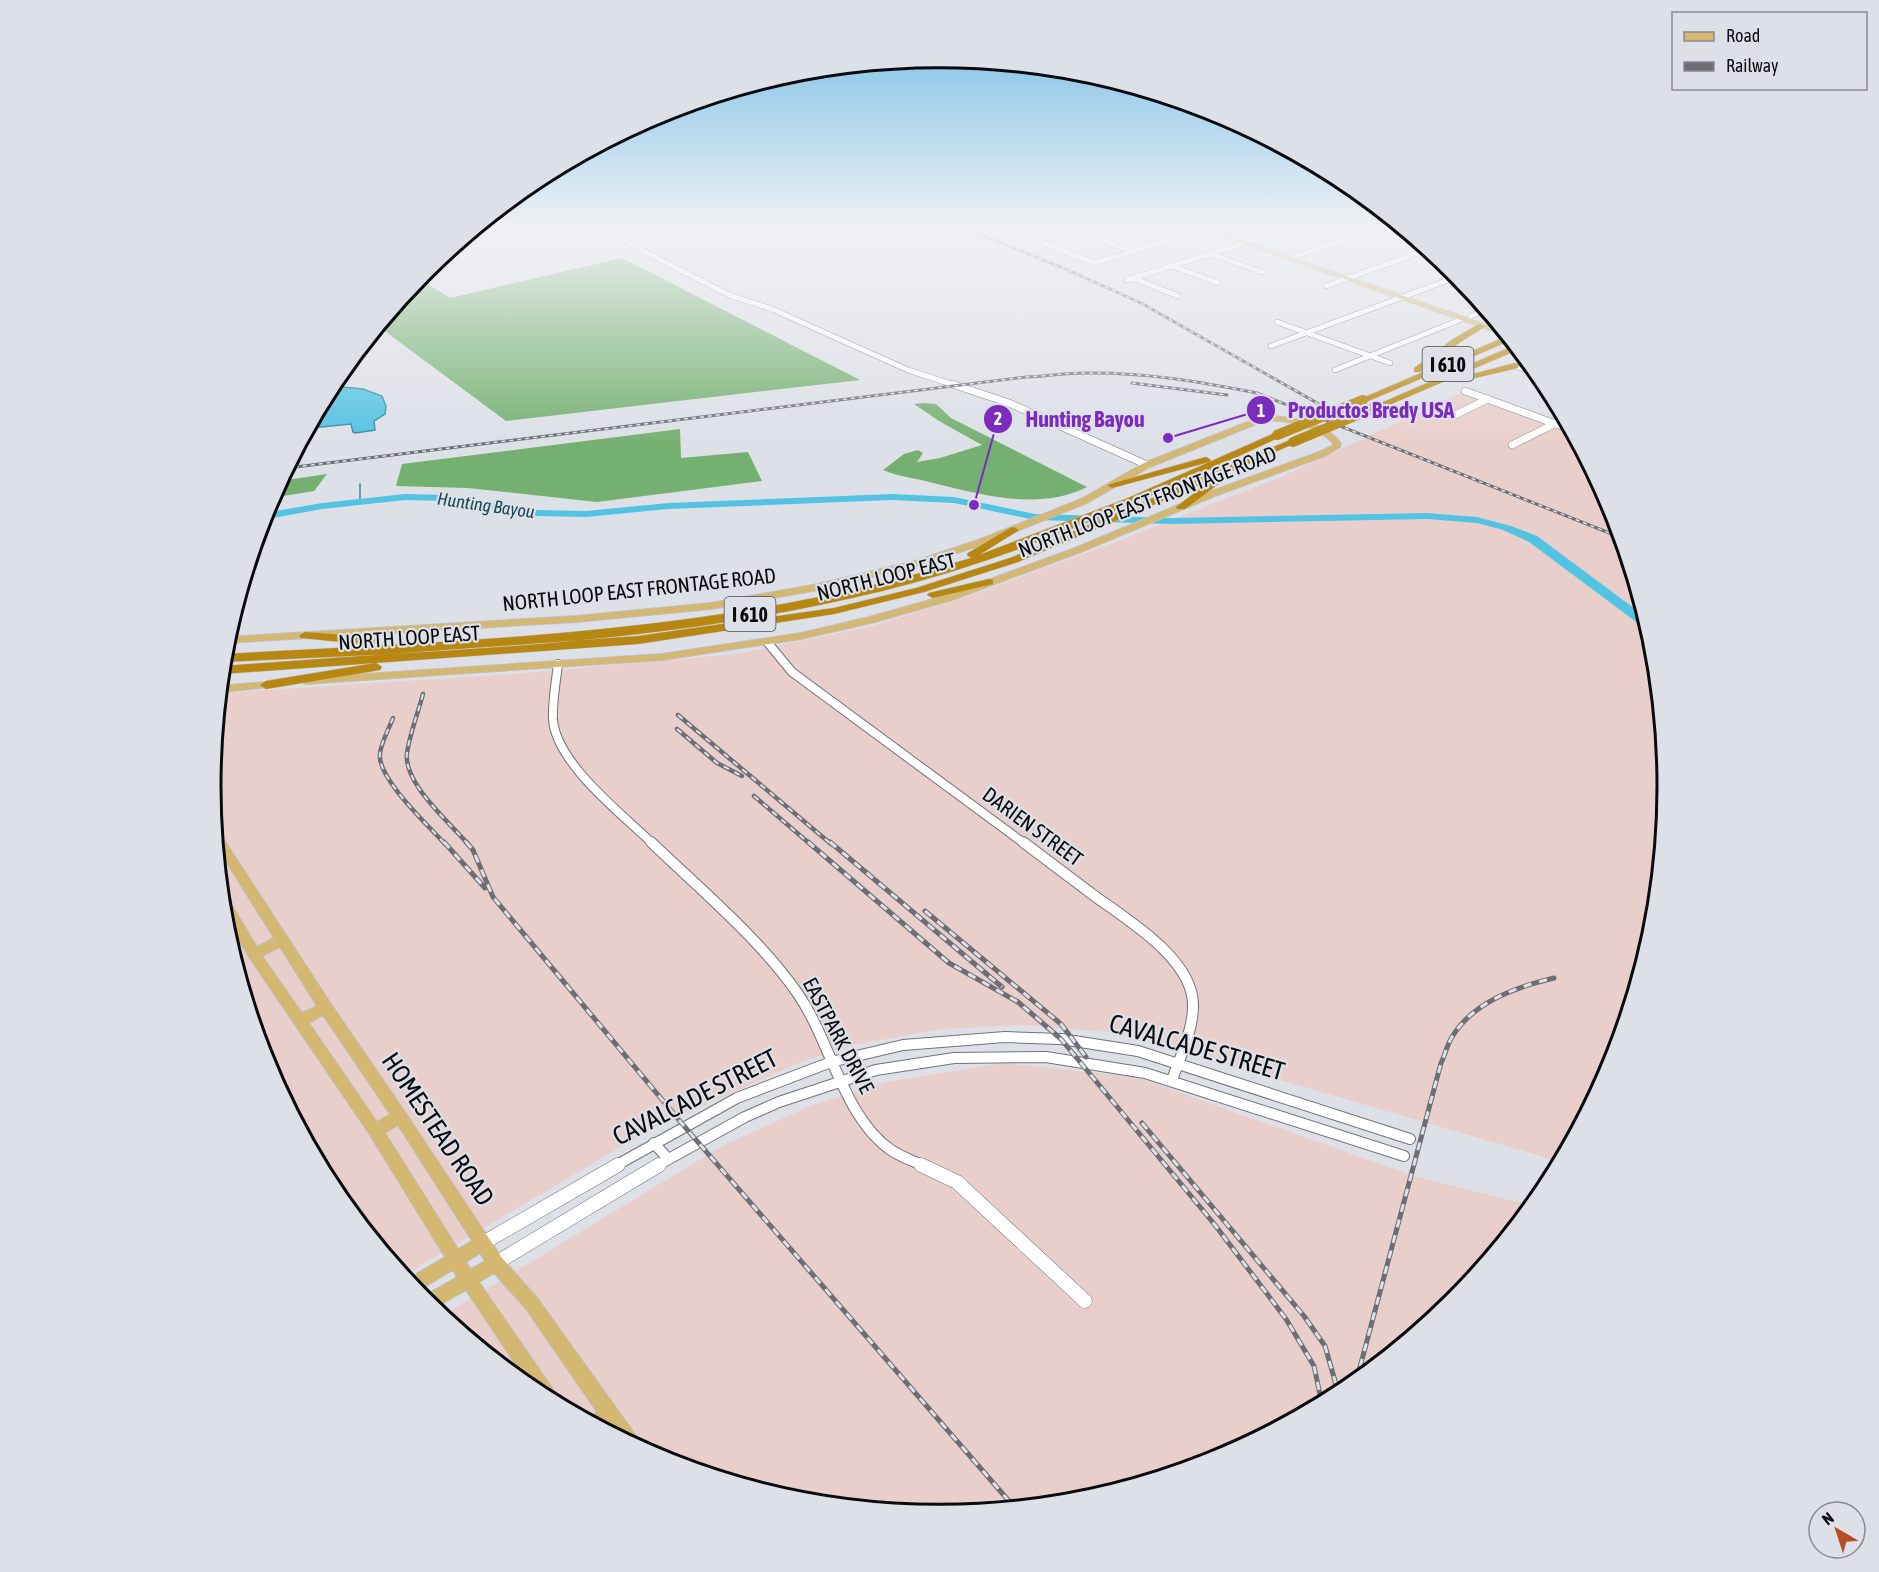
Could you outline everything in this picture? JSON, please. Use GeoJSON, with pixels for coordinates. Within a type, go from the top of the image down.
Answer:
{"type":"FeatureCollection","features":[{"type":"Feature","properties":{"kind":"highway"},"geometry":{"type":"LineString","coordinates":[[1391,388],[1397,381],[1427,364],[1456,341],[1489,323]]}},
{"type":"Feature","properties":{"kind":"highway","name":"NORTH LOOP EAST"},"geometry":{"type":"LineString","coordinates":[[233,657],[608,632],[686,624],[835,598],[990,556],[1240,453],[1503,340]]}},
{"type":"Feature","properties":{"kind":"highway","name":"NORTH LOOP EAST"},"geometry":{"type":"LineString","coordinates":[[231,669],[638,640],[726,629],[834,611],[964,577],[1014,560],[1511,350]]}},
{"type":"Feature","properties":{"kind":"highway"},"geometry":{"type":"LineString","coordinates":[[1424,388],[1515,366]]}},
{"type":"Feature","properties":{"kind":"highway"},"geometry":{"type":"LineString","coordinates":[[1112,485],[1180,466],[1240,453]]}},
{"type":"Feature","properties":{"kind":"highway"},"geometry":{"type":"LineString","coordinates":[[1146,465],[1180,466]]}},
{"type":"Feature","properties":{"kind":"highway"},"geometry":{"type":"LineString","coordinates":[[1181,507],[1238,466]]}},
{"type":"Feature","properties":{"kind":"highway"},"geometry":{"type":"LineString","coordinates":[[932,573],[981,550],[1014,530]]}},
{"type":"Feature","properties":{"kind":"highway"},"geometry":{"type":"LineString","coordinates":[[834,611],[880,606],[989,582]]}},
{"type":"Feature","properties":{"kind":"highway"},"geometry":{"type":"LineString","coordinates":[[305,636],[401,641],[426,646]]}},
{"type":"Feature","properties":{"kind":"highway"},"geometry":{"type":"LineString","coordinates":[[266,685],[461,653]]}},
{"type":"Feature","properties":{"kind":"main road"},"geometry":{"type":"LineString","coordinates":[[1411,298],[1462,320],[1489,323]]}},
{"type":"Feature","properties":{"kind":"main road"},"geometry":{"type":"LineString","coordinates":[[1413,298],[1488,322]]}},
{"type":"Feature","properties":{"kind":"main road"},"geometry":{"type":"LineString","coordinates":[[1515,366],[1521,364]]}},
{"type":"Feature","properties":{"kind":"main road","name":"NORTH LOOP EAST FRONTAGE ROAD"},"geometry":{"type":"LineString","coordinates":[[228,688],[662,657],[768,642],[899,613],[989,582],[1322,454],[1336,447],[1337,443],[1330,436],[1294,421],[1268,418],[1146,465],[1060,511],[961,549],[879,573],[758,599],[576,619],[236,639]]}},
{"type":"Feature","properties":{"kind":"main road","name":"HOMESTEAD ROAD"},"geometry":{"type":"LineString","coordinates":[[225,851],[496,1263],[532,1304],[602,1419]]}},
{"type":"Feature","properties":{"kind":"main road"},"geometry":{"type":"LineString","coordinates":[[234,920],[254,954],[375,1131],[468,1279],[538,1381]]}},
{"type":"Feature","properties":{"kind":"main road"},"geometry":{"type":"LineString","coordinates":[[254,954],[282,940]]}},
{"type":"Feature","properties":{"kind":"main road"},"geometry":{"type":"LineString","coordinates":[[301,1020],[326,1008]]}},
{"type":"Feature","properties":{"kind":"main road"},"geometry":{"type":"LineString","coordinates":[[375,1131],[400,1116]]}},
{"type":"Feature","properties":{"kind":"main road","name":"CAVALCADE STREET"},"geometry":{"type":"LineString","coordinates":[[419,1281],[483,1243]]}},
{"type":"Feature","properties":{"kind":"main road","name":"CAVALCADE STREET"},"geometry":{"type":"LineString","coordinates":[[436,1299],[496,1263]]}},
{"type":"Feature","properties":{"kind":"street"},"geometry":{"type":"LineString","coordinates":[[739,298],[777,311],[908,370],[1009,403],[1146,465]]}},
{"type":"Feature","properties":{"kind":"street"},"geometry":{"type":"LineString","coordinates":[[1271,346],[1399,298]]}},
{"type":"Feature","properties":{"kind":"street"},"geometry":{"type":"LineString","coordinates":[[1471,316],[1480,312]]}},
{"type":"Feature","properties":{"kind":"street"},"geometry":{"type":"LineString","coordinates":[[1335,370],[1462,320]]}},
{"type":"Feature","properties":{"kind":"street"},"geometry":{"type":"LineString","coordinates":[[1277,322],[1390,363]]}},
{"type":"Feature","properties":{"kind":"street"},"geometry":{"type":"LineString","coordinates":[[1515,366],[1524,369]]}},
{"type":"Feature","properties":{"kind":"street"},"geometry":{"type":"LineString","coordinates":[[1465,391],[1562,426]]}},
{"type":"Feature","properties":{"kind":"street"},"geometry":{"type":"LineString","coordinates":[[1452,416],[1488,399]]}},
{"type":"Feature","properties":{"kind":"street"},"geometry":{"type":"LineString","coordinates":[[1512,445],[1559,422]]}},
{"type":"Feature","properties":{"kind":"street","name":"DARIEN STREET"},"geometry":{"type":"LineString","coordinates":[[768,642],[792,672],[1152,938],[1173,958],[1193,989],[1195,1004],[1190,1034],[1172,1080]]}},
{"type":"Feature","properties":{"kind":"street","name":"EASTPARK DRIVE"},"geometry":{"type":"LineString","coordinates":[[558,664],[553,719],[560,745],[574,766],[773,961],[799,995],[819,1030],[831,1062],[868,1129],[891,1150],[957,1182],[1085,1301]]}},
{"type":"Feature","properties":{"kind":"street","name":"CAVALCADE STREET"},"geometry":{"type":"LineString","coordinates":[[483,1243],[654,1143],[737,1098],[784,1078],[831,1062],[903,1045],[1005,1036],[1061,1039],[1138,1051],[1410,1139]]}},
{"type":"Feature","properties":{"kind":"street"},"geometry":{"type":"LineString","coordinates":[[948,1040],[950,1059]]}},
{"type":"Feature","properties":{"kind":"street","name":"CAVALCADE STREET"},"geometry":{"type":"LineString","coordinates":[[496,1263],[668,1159],[745,1117],[801,1093],[840,1080],[876,1070],[950,1059],[1046,1057],[1118,1067],[1172,1080],[1404,1156]]}},
{"type":"Feature","properties":{"kind":"street"},"geometry":{"type":"LineString","coordinates":[[1359,1142],[1364,1124]]}},
{"type":"Feature","properties":{"kind":"street"},"geometry":{"type":"LineString","coordinates":[[654,1143],[668,1159]]}},
{"type":"Feature","properties":{"kind":"shaded area"},"geometry":{"type":"Polygon","coordinates":[[[1461,393],[1563,429],[1603,511],[1634,600],[1652,692],[1658,786],[1656,833],[1652,880],[1644,926],[1634,972],[1620,1017],[1584,1104],[1553,1160],[1119,1033],[1023,1025],[944,1029],[858,1044],[798,1063],[646,1132],[410,1272],[399,1260],[342,1185],[295,1104],[259,1017],[245,972],[227,880],[223,833],[221,786],[227,693],[514,674],[736,654],[865,628],[966,597],[1121,540],[1281,477],[1461,393]]]}},
{"type":"Feature","properties":{"kind":"shaded area"},"geometry":{"type":"Polygon","coordinates":[[[1004,1063],[1136,1077],[1414,1176],[1524,1204],[1480,1260],[1413,1326],[1377,1356],[1299,1408],[1214,1450],[1125,1480],[1080,1491],[986,1503],[893,1503],[846,1498],[799,1491],[709,1466],[665,1450],[580,1408],[502,1356],[450,1311],[722,1146],[810,1106],[891,1081],[1004,1063]]]}},
{"type":"Feature","properties":{"kind":"green space"},"geometry":{"type":"Polygon","coordinates":[[[412,298],[701,298],[860,380],[506,421],[384,330],[412,298]]]}},
{"type":"Feature","properties":{"kind":"green space"},"geometry":{"type":"Polygon","coordinates":[[[914,404],[936,404],[951,418],[1087,487],[1050,498],[1010,499],[971,492],[883,470],[904,454],[918,450],[923,453],[917,462],[940,458],[982,445],[914,404]]]}},
{"type":"Feature","properties":{"kind":"green space"},"geometry":{"type":"Polygon","coordinates":[[[680,429],[681,458],[748,452],[762,481],[597,502],[468,488],[396,486],[402,464],[680,429]]]}},
{"type":"Feature","properties":{"kind":"green space"},"geometry":{"type":"Polygon","coordinates":[[[327,474],[314,491],[283,496],[290,480],[327,474]]]}},
{"type":"Feature","properties":{"kind":"water"},"geometry":{"type":"Polygon","coordinates":[[[342,387],[363,389],[382,396],[386,406],[385,414],[374,421],[375,430],[355,433],[351,424],[317,427],[342,387]]]}},
{"type":"Feature","properties":{"kind":"waterway"},"geometry":{"type":"LineString","coordinates":[[360,484],[360,501]]}},
{"type":"Feature","properties":{"kind":"waterway","name":"Hunting Bayou"},"geometry":{"type":"LineString","coordinates":[[275,515],[322,506],[405,497],[447,498],[537,513],[586,514],[668,506],[892,497],[954,500],[1035,517],[1173,521],[1427,516],[1477,520],[1507,528],[1533,539],[1638,616]]}},
{"type":"Feature","properties":{"kind":"railway"},"geometry":{"type":"LineString","coordinates":[[1131,298],[1340,416]]}},
{"type":"Feature","properties":{"kind":"railway"},"geometry":{"type":"LineString","coordinates":[[296,467],[1026,377],[1078,373],[1129,374],[1257,393],[1612,534]]}},
{"type":"Feature","properties":{"kind":"railway"},"geometry":{"type":"LineString","coordinates":[[1132,383],[1227,395]]}},
{"type":"Feature","properties":{"kind":"railway"},"geometry":{"type":"LineString","coordinates":[[423,694],[408,746],[408,765],[412,777],[429,802],[468,844]]}},
{"type":"Feature","properties":{"kind":"railway"},"geometry":{"type":"LineString","coordinates":[[678,715],[831,844]]}},
{"type":"Feature","properties":{"kind":"railway"},"geometry":{"type":"LineString","coordinates":[[393,718],[383,740],[380,754],[381,764],[386,776],[405,801],[445,844]]}},
{"type":"Feature","properties":{"kind":"railway"},"geometry":{"type":"LineString","coordinates":[[677,729],[717,763],[742,776]]}},
{"type":"Feature","properties":{"kind":"railway"},"geometry":{"type":"LineString","coordinates":[[754,796],[810,844]]}},
{"type":"Feature","properties":{"kind":"railway"},"geometry":{"type":"LineString","coordinates":[[444,842],[485,888]]}},
{"type":"Feature","properties":{"kind":"railway"},"geometry":{"type":"LineString","coordinates":[[466,842],[473,850],[493,897],[684,1126],[1009,1501]]}},
{"type":"Feature","properties":{"kind":"railway"},"geometry":{"type":"LineString","coordinates":[[808,842],[949,963],[1018,1002],[1061,1039],[1215,1225],[1286,1319],[1314,1366],[1320,1395]]}},
{"type":"Feature","properties":{"kind":"railway"},"geometry":{"type":"LineString","coordinates":[[830,842],[1002,987]]}},
{"type":"Feature","properties":{"kind":"railway"},"geometry":{"type":"LineString","coordinates":[[925,911],[1061,1024],[1086,1057]]}},
{"type":"Feature","properties":{"kind":"railway"},"geometry":{"type":"LineString","coordinates":[[1360,1368],[1441,1063],[1450,1040],[1471,1014],[1483,1005],[1511,991],[1554,978]]}},
{"type":"Feature","properties":{"kind":"railway"},"geometry":{"type":"LineString","coordinates":[[1142,1123],[1304,1316],[1325,1346],[1336,1385]]}},
{"type":"Feature","properties":{"kind":"place","name":"Productos Bredy USA"},"geometry":{"type":"Point","coordinates":[1168,438]}},
{"type":"Feature","properties":{"kind":"place","name":"Hunting Bayou"},"geometry":{"type":"Point","coordinates":[974,505]}}]}
